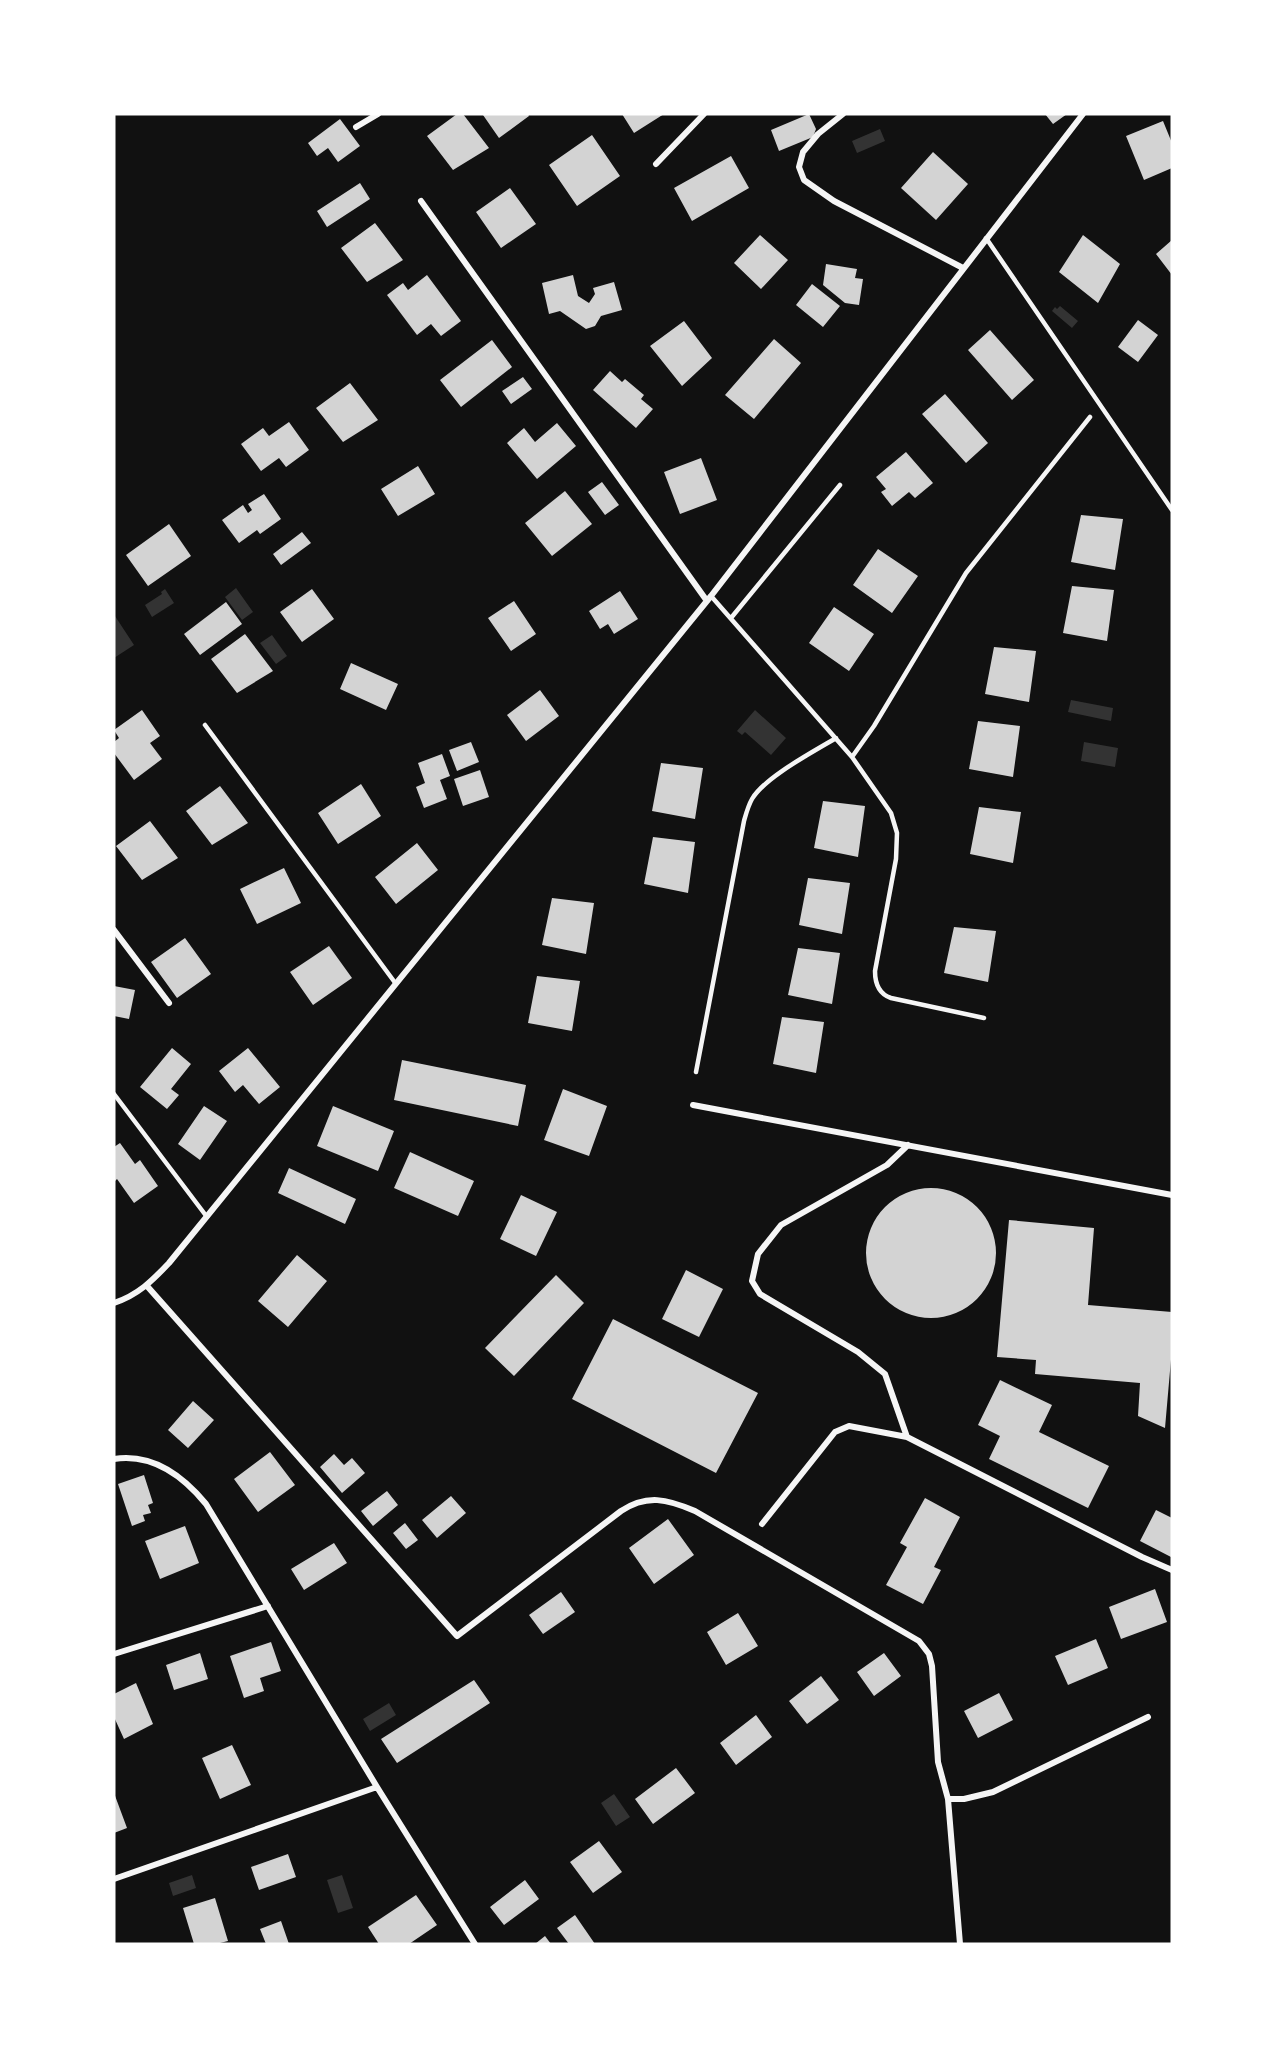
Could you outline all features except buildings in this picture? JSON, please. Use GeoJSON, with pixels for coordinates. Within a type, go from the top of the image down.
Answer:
{"type":"FeatureCollection","features":[{"type":"Feature","properties":{"kind":"street"},"geometry":{"type":"LineString","coordinates":[[356,127],[378,114]]}},
{"type":"Feature","properties":{"kind":"street"},"geometry":{"type":"LineString","coordinates":[[656,164],[704,114]]}},
{"type":"Feature","properties":{"kind":"street"},"geometry":{"type":"LineString","coordinates":[[843,114],[818,134],[803,152],[799,167],[804,180],[834,201],[963,268]]}},
{"type":"Feature","properties":{"kind":"street"},"geometry":{"type":"LineString","coordinates":[[114,1304],[147,1286],[207,1217],[709,598],[1083,114]]}},
{"type":"Feature","properties":{"kind":"street"},"geometry":{"type":"LineString","coordinates":[[421,201],[709,598]]}},
{"type":"Feature","properties":{"kind":"street"},"geometry":{"type":"LineString","coordinates":[[114,930],[169,1003]]}},
{"type":"Feature","properties":{"kind":"street"},"geometry":{"type":"LineString","coordinates":[[693,1105],[1172,1195]]}},
{"type":"Feature","properties":{"kind":"street"},"geometry":{"type":"LineString","coordinates":[[907,1437],[885,1374],[858,1352],[760,1294],[752,1281],[758,1254],[781,1225],[887,1165],[908,1145]]}},
{"type":"Feature","properties":{"kind":"street"},"geometry":{"type":"LineString","coordinates":[[147,1286],[457,1636],[628,1506],[644,1500],[656,1500],[682,1506],[914,1638],[924,1646],[932,1666],[938,1762],[948,1799],[960,1944]]}},
{"type":"Feature","properties":{"kind":"street"},"geometry":{"type":"LineString","coordinates":[[762,1524],[835,1432],[849,1426],[907,1437],[1142,1557],[1172,1570]]}},
{"type":"Feature","properties":{"kind":"street"},"geometry":{"type":"LineString","coordinates":[[114,1459],[134,1458],[165,1467],[193,1488],[206,1504],[475,1944]]}},
{"type":"Feature","properties":{"kind":"street"},"geometry":{"type":"LineString","coordinates":[[114,1654],[268,1606]]}},
{"type":"Feature","properties":{"kind":"street"},"geometry":{"type":"LineString","coordinates":[[948,1799],[964,1799],[993,1792],[1148,1717]]}},
{"type":"Feature","properties":{"kind":"street"},"geometry":{"type":"LineString","coordinates":[[114,1880],[377,1787]]}},
{"type":"Feature","properties":{"kind":"lane"},"geometry":{"type":"LineString","coordinates":[[986,238],[1172,510]]}},
{"type":"Feature","properties":{"kind":"lane"},"geometry":{"type":"LineString","coordinates":[[852,757],[874,726],[966,573],[1090,417]]}},
{"type":"Feature","properties":{"kind":"lane"},"geometry":{"type":"LineString","coordinates":[[730,618],[840,485]]}},
{"type":"Feature","properties":{"kind":"lane"},"geometry":{"type":"LineString","coordinates":[[709,598],[730,618],[836,738],[891,813],[897,833],[894,874],[875,971],[879,990],[891,998],[984,1018]]}},
{"type":"Feature","properties":{"kind":"lane"},"geometry":{"type":"LineString","coordinates":[[205,725],[396,984]]}},
{"type":"Feature","properties":{"kind":"lane"},"geometry":{"type":"LineString","coordinates":[[696,1072],[742,831],[749,805],[756,793],[769,782],[836,738]]}},
{"type":"Feature","properties":{"kind":"lane"},"geometry":{"type":"LineString","coordinates":[[114,1094],[207,1217]]}},
{"type":"Feature","properties":{"kind":"shaded area"},"geometry":{"type":"Polygon","coordinates":[[[880,129],[885,141],[857,153],[852,141],[880,129]]]}},
{"type":"Feature","properties":{"kind":"shaded area"},"geometry":{"type":"Polygon","coordinates":[[[1060,306],[1078,321],[1072,328],[1052,311],[1055,307],[1057,309],[1060,306]]]}},
{"type":"Feature","properties":{"kind":"shaded area"},"geometry":{"type":"Polygon","coordinates":[[[236,588],[253,612],[242,620],[225,597],[236,588]]]}},
{"type":"Feature","properties":{"kind":"shaded area"},"geometry":{"type":"Polygon","coordinates":[[[165,589],[174,603],[152,617],[145,605],[162,594],[161,592],[165,589]]]}},
{"type":"Feature","properties":{"kind":"shaded area"},"geometry":{"type":"Polygon","coordinates":[[[114,617],[134,645],[114,658],[114,617]]]}},
{"type":"Feature","properties":{"kind":"shaded area"},"geometry":{"type":"Polygon","coordinates":[[[272,635],[287,656],[276,664],[260,643],[272,635]]]}},
{"type":"Feature","properties":{"kind":"shaded area"},"geometry":{"type":"Polygon","coordinates":[[[1071,700],[1113,708],[1111,721],[1068,712],[1071,700]]]}},
{"type":"Feature","properties":{"kind":"shaded area"},"geometry":{"type":"Polygon","coordinates":[[[755,710],[786,738],[771,755],[745,732],[742,735],[737,731],[755,710]]]}},
{"type":"Feature","properties":{"kind":"shaded area"},"geometry":{"type":"Polygon","coordinates":[[[1084,742],[1118,748],[1115,767],[1081,761],[1084,742]]]}},
{"type":"Feature","properties":{"kind":"shaded area"},"geometry":{"type":"Polygon","coordinates":[[[389,1703],[396,1715],[370,1731],[363,1719],[389,1703]]]}},
{"type":"Feature","properties":{"kind":"shaded area"},"geometry":{"type":"Polygon","coordinates":[[[614,1794],[630,1817],[616,1826],[601,1803],[614,1794]]]}},
{"type":"Feature","properties":{"kind":"shaded area"},"geometry":{"type":"Polygon","coordinates":[[[192,1875],[196,1888],[173,1896],[169,1883],[192,1875]]]}},
{"type":"Feature","properties":{"kind":"shaded area"},"geometry":{"type":"Polygon","coordinates":[[[342,1875],[353,1908],[338,1913],[327,1880],[342,1875]]]}}]}
